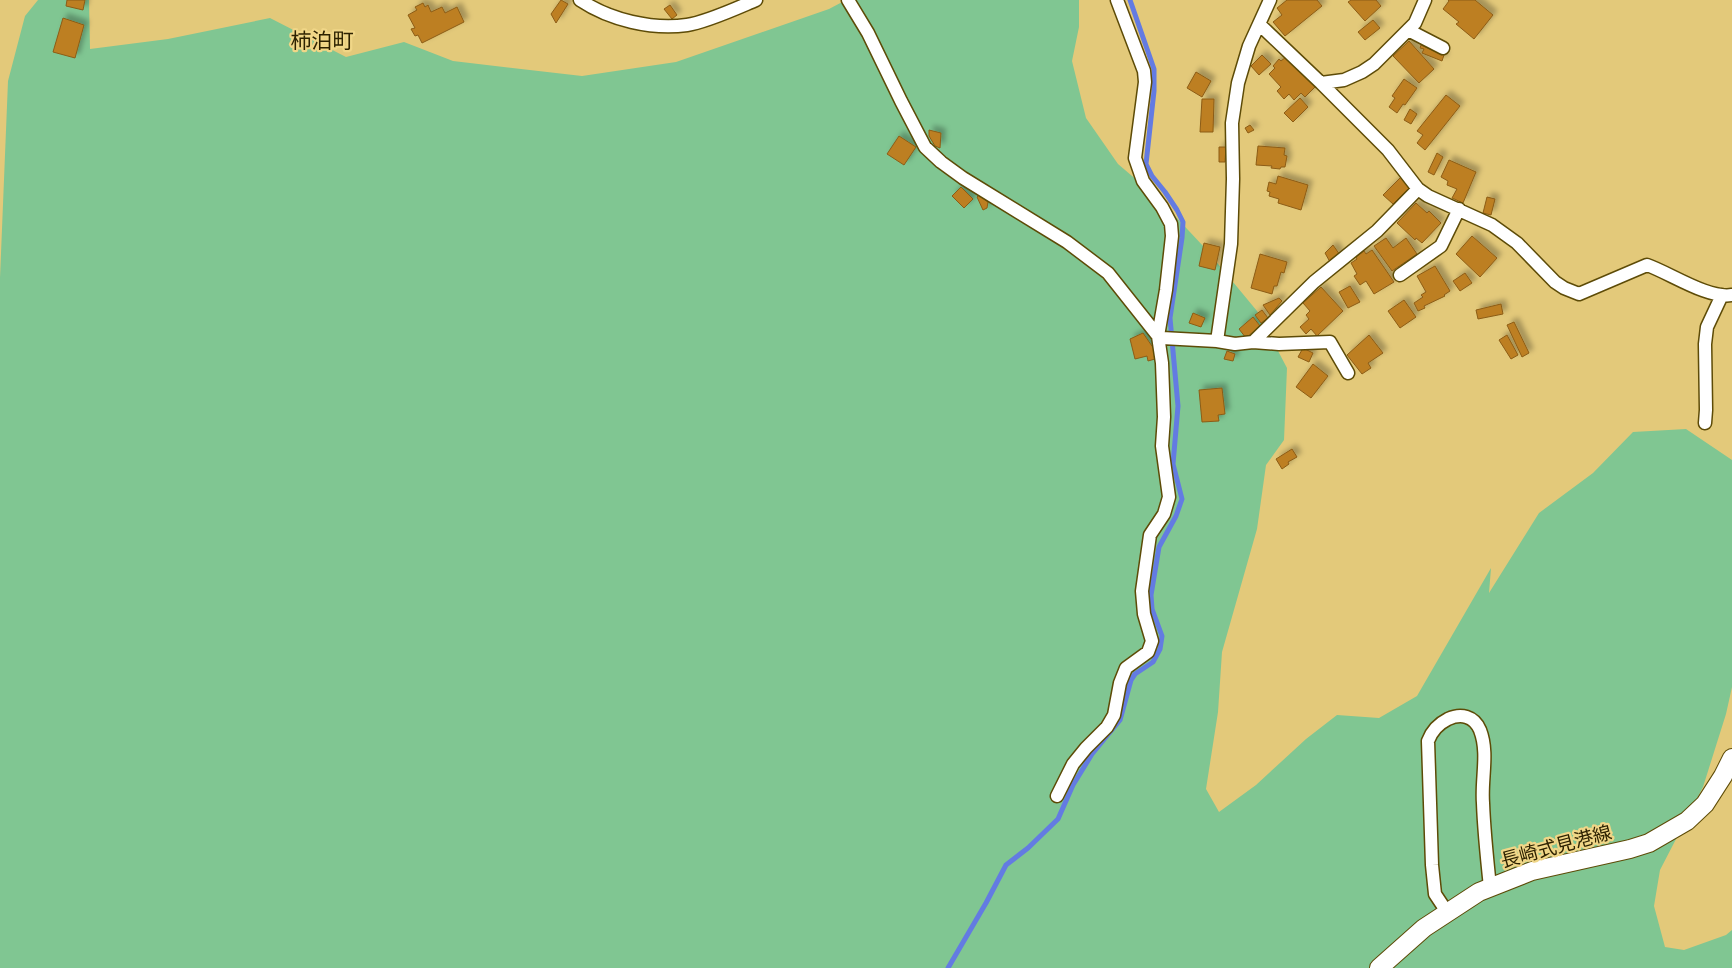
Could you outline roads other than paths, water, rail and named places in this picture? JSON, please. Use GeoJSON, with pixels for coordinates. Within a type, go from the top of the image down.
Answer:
{"type":"FeatureCollection","features":[{"type":"Feature","properties":{"kind":"main road","name":"長崎式見港線"},"geometry":{"type":"LineString","coordinates":[[1380,968],[1424,928],[1478,892],[1532,871],[1649,843],[1686,821],[1705,804],[1732,758]]}},
{"type":"Feature","properties":{"kind":"street"},"geometry":{"type":"LineString","coordinates":[[580,0],[602,12],[657,27],[689,25],[756,0]]}},
{"type":"Feature","properties":{"kind":"street"},"geometry":{"type":"LineString","coordinates":[[848,0],[868,33],[925,147],[941,162],[963,178],[1067,242],[1108,273],[1160,337],[1235,344],[1253,342],[1279,344],[1330,342],[1348,373]]}},
{"type":"Feature","properties":{"kind":"street"},"geometry":{"type":"LineString","coordinates":[[1057,796],[1073,764],[1107,727],[1114,714],[1120,683],[1126,668],[1148,652],[1152,641],[1144,614],[1142,591],[1145,565],[1150,535],[1164,514],[1169,497],[1162,446],[1164,416],[1160,337],[1172,236],[1171,224],[1138,170],[1136,158],[1145,82],[1144,71],[1118,0]]}},
{"type":"Feature","properties":{"kind":"street"},"geometry":{"type":"LineString","coordinates":[[1217,341],[1230,244],[1233,179],[1232,123],[1238,83],[1250,46],[1270,0]]}},
{"type":"Feature","properties":{"kind":"street"},"geometry":{"type":"LineString","coordinates":[[1322,83],[1344,80],[1374,64],[1415,23],[1425,0]]}},
{"type":"Feature","properties":{"kind":"street"},"geometry":{"type":"LineString","coordinates":[[1260,24],[1388,150],[1418,189],[1428,196],[1492,225],[1517,243],[1555,282],[1570,291],[1579,294],[1647,265],[1682,281],[1727,295],[1707,327],[1705,344],[1705,423]]}},
{"type":"Feature","properties":{"kind":"street"},"geometry":{"type":"LineString","coordinates":[[1408,30],[1443,48]]}},
{"type":"Feature","properties":{"kind":"street"},"geometry":{"type":"LineString","coordinates":[[1253,342],[1314,282],[1377,231],[1418,189]]}},
{"type":"Feature","properties":{"kind":"street"},"geometry":{"type":"LineString","coordinates":[[1400,275],[1441,246],[1459,210]]}},
{"type":"Feature","properties":{"kind":"street"},"geometry":{"type":"LineString","coordinates":[[1446,912],[1435,894],[1432,865],[1428,741],[1431,733],[1439,724],[1458,716],[1465,716],[1476,724],[1480,730],[1484,748],[1482,801],[1490,887]]}},
{"type":"Feature","properties":{"kind":"waterway"},"geometry":{"type":"LineString","coordinates":[[948,968],[1006,865],[1028,848],[1058,819],[1073,785],[1092,754],[1120,720],[1131,680],[1135,674],[1153,662],[1160,649],[1162,636],[1152,609],[1151,595],[1159,547],[1176,516],[1182,499],[1173,464],[1178,406],[1170,318],[1183,222],[1146,164],[1154,91],[1154,69],[1130,0]]}},
{"type":"Feature","properties":{"kind":"district","name":"柿泊町"},"geometry":{"type":"Point","coordinates":[322,40]}}]}
